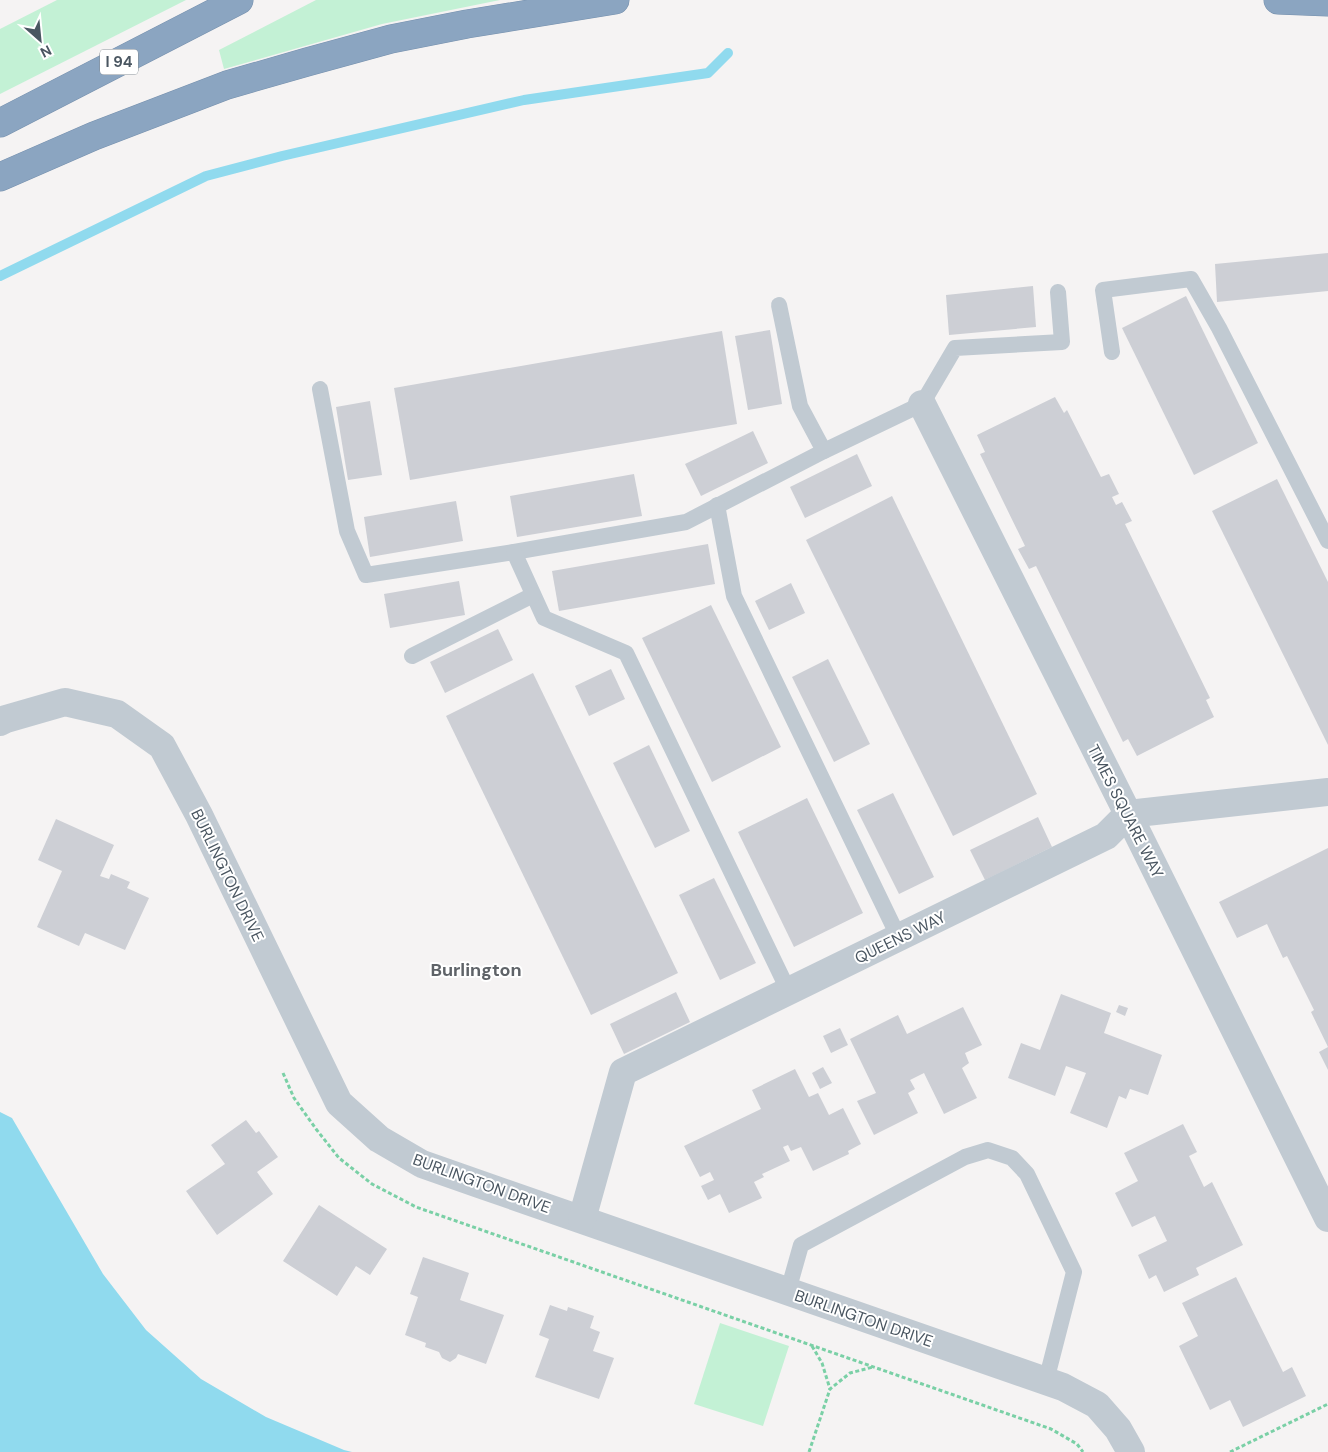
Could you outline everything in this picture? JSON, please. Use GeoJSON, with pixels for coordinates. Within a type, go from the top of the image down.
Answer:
{"type":"FeatureCollection","features":[{"type":"Feature","properties":{"kind":"highway","name":"I 94"},"geometry":{"type":"LineString","coordinates":[[0,123],[239,0]]}},
{"type":"Feature","properties":{"kind":"highway"},"geometry":{"type":"LineString","coordinates":[[0,177],[94,136],[227,85],[391,39],[615,0]]}},
{"type":"Feature","properties":{"kind":"highway"},"geometry":{"type":"LineString","coordinates":[[1278,0],[1328,2]]}},
{"type":"Feature","properties":{"kind":"street","name":"TIMES SQUARE WAY"},"geometry":{"type":"LineString","coordinates":[[922,404],[1328,1218]]}},
{"type":"Feature","properties":{"kind":"street","name":"BURLINGTON DRIVE"},"geometry":{"type":"LineString","coordinates":[[0,722],[65,702],[117,714],[162,746],[200,815],[339,1103],[379,1139],[422,1164],[1063,1386],[1097,1405],[1118,1429],[1131,1452]]}},
{"type":"Feature","properties":{"kind":"street"},"geometry":{"type":"LineString","coordinates":[[1128,814],[1328,792]]}},
{"type":"Feature","properties":{"kind":"street","name":"QUEENS WAY"},"geometry":{"type":"LineString","coordinates":[[582,1220],[623,1072],[1106,836],[1128,814]]}},
{"type":"Feature","properties":{"kind":"lane"},"geometry":{"type":"LineString","coordinates":[[1112,352],[1104,290],[1191,279],[1219,328],[1328,541]]}},
{"type":"Feature","properties":{"kind":"lane"},"geometry":{"type":"LineString","coordinates":[[320,389],[347,531],[366,575],[686,522],[824,451],[922,404],[955,348],[1062,342],[1058,292]]}},
{"type":"Feature","properties":{"kind":"lane"},"geometry":{"type":"LineString","coordinates":[[779,305],[800,406],[824,451]]}},
{"type":"Feature","properties":{"kind":"lane"},"geometry":{"type":"LineString","coordinates":[[717,505],[734,596],[899,938]]}},
{"type":"Feature","properties":{"kind":"lane"},"geometry":{"type":"LineString","coordinates":[[514,552],[544,618],[626,653],[789,992]]}},
{"type":"Feature","properties":{"kind":"lane"},"geometry":{"type":"LineString","coordinates":[[412,656],[534,595]]}},
{"type":"Feature","properties":{"kind":"lane"},"geometry":{"type":"LineString","coordinates":[[788,1291],[801,1245],[965,1157],[988,1150],[1012,1158],[1027,1174],[1074,1272],[1046,1381]]}},
{"type":"Feature","properties":{"kind":"path"},"geometry":{"type":"LineString","coordinates":[[283,1073],[294,1098],[339,1158],[372,1184],[416,1207],[1051,1428],[1077,1444],[1084,1452]]}},
{"type":"Feature","properties":{"kind":"path"},"geometry":{"type":"LineString","coordinates":[[812,1345],[822,1363],[830,1389]]}},
{"type":"Feature","properties":{"kind":"path"},"geometry":{"type":"LineString","coordinates":[[809,1452],[830,1389],[850,1373],[873,1367]]}},
{"type":"Feature","properties":{"kind":"path"},"geometry":{"type":"LineString","coordinates":[[1230,1452],[1328,1404]]}},
{"type":"Feature","properties":{"kind":"green space"},"geometry":{"type":"Polygon","coordinates":[[[57,0],[186,0],[0,94],[0,29],[57,0]]]}},
{"type":"Feature","properties":{"kind":"green space"},"geometry":{"type":"Polygon","coordinates":[[[316,0],[500,0],[382,24],[224,69],[219,50],[316,0]]]}},
{"type":"Feature","properties":{"kind":"green space"},"geometry":{"type":"Polygon","coordinates":[[[720,1323],[789,1346],[763,1426],[694,1404],[720,1323]]]}},
{"type":"Feature","properties":{"kind":"water"},"geometry":{"type":"Polygon","coordinates":[[[0,1112],[12,1118],[103,1274],[146,1330],[201,1379],[266,1417],[352,1452],[0,1452],[0,1112]]]}},
{"type":"Feature","properties":{"kind":"building"},"geometry":{"type":"Polygon","coordinates":[[[1328,253],[1328,291],[1217,302],[1215,264],[1328,253]]]}},
{"type":"Feature","properties":{"kind":"building"},"geometry":{"type":"Polygon","coordinates":[[[1033,286],[1036,327],[949,335],[946,295],[1033,286]]]}},
{"type":"Feature","properties":{"kind":"building"},"geometry":{"type":"Polygon","coordinates":[[[1186,296],[1258,443],[1194,475],[1122,328],[1186,296]]]}},
{"type":"Feature","properties":{"kind":"building"},"geometry":{"type":"Polygon","coordinates":[[[770,330],[782,404],[748,410],[735,336],[770,330]]]}},
{"type":"Feature","properties":{"kind":"building"},"geometry":{"type":"Polygon","coordinates":[[[722,331],[737,424],[410,480],[394,388],[722,331]]]}},
{"type":"Feature","properties":{"kind":"building"},"geometry":{"type":"Polygon","coordinates":[[[1055,397],[1064,413],[1067,410],[1101,477],[1109,474],[1119,494],[1112,497],[1116,505],[1122,502],[1132,521],[1125,524],[1210,698],[1206,700],[1214,717],[1137,756],[1128,739],[1123,742],[1036,566],[1029,569],[1018,549],[1025,546],[980,454],[985,452],[977,435],[1055,397]]]}},
{"type":"Feature","properties":{"kind":"building"},"geometry":{"type":"Polygon","coordinates":[[[370,401],[382,475],[348,480],[336,407],[370,401]]]}},
{"type":"Feature","properties":{"kind":"building"},"geometry":{"type":"Polygon","coordinates":[[[753,431],[768,463],[701,496],[685,464],[753,431]]]}},
{"type":"Feature","properties":{"kind":"building"},"geometry":{"type":"Polygon","coordinates":[[[857,454],[872,486],[805,518],[790,487],[857,454]]]}},
{"type":"Feature","properties":{"kind":"building"},"geometry":{"type":"Polygon","coordinates":[[[634,474],[642,516],[517,537],[510,496],[634,474]]]}},
{"type":"Feature","properties":{"kind":"building"},"geometry":{"type":"Polygon","coordinates":[[[1277,479],[1328,582],[1328,745],[1212,511],[1277,479]]]}},
{"type":"Feature","properties":{"kind":"building"},"geometry":{"type":"Polygon","coordinates":[[[892,496],[1037,794],[953,836],[806,540],[892,496]]]}},
{"type":"Feature","properties":{"kind":"building"},"geometry":{"type":"Polygon","coordinates":[[[456,501],[463,541],[370,557],[364,517],[456,501]]]}},
{"type":"Feature","properties":{"kind":"building"},"geometry":{"type":"Polygon","coordinates":[[[708,544],[715,584],[559,611],[552,571],[708,544]]]}},
{"type":"Feature","properties":{"kind":"building"},"geometry":{"type":"Polygon","coordinates":[[[459,581],[465,615],[390,628],[384,594],[459,581]]]}},
{"type":"Feature","properties":{"kind":"building"},"geometry":{"type":"Polygon","coordinates":[[[791,583],[805,613],[769,630],[755,601],[791,583]]]}},
{"type":"Feature","properties":{"kind":"building"},"geometry":{"type":"Polygon","coordinates":[[[711,605],[781,747],[712,782],[642,638],[711,605]]]}},
{"type":"Feature","properties":{"kind":"building"},"geometry":{"type":"Polygon","coordinates":[[[498,629],[513,660],[445,693],[430,662],[498,629]]]}},
{"type":"Feature","properties":{"kind":"building"},"geometry":{"type":"Polygon","coordinates":[[[828,659],[870,744],[834,762],[792,677],[828,659]]]}},
{"type":"Feature","properties":{"kind":"building"},"geometry":{"type":"Polygon","coordinates":[[[611,669],[625,699],[589,716],[575,686],[611,669]]]}},
{"type":"Feature","properties":{"kind":"building"},"geometry":{"type":"Polygon","coordinates":[[[533,673],[678,973],[591,1015],[446,716],[533,673]]]}},
{"type":"Feature","properties":{"kind":"building"},"geometry":{"type":"Polygon","coordinates":[[[649,745],[690,831],[655,848],[613,763],[649,745]]]}},
{"type":"Feature","properties":{"kind":"building"},"geometry":{"type":"Polygon","coordinates":[[[893,793],[934,877],[899,894],[857,810],[893,793]]]}},
{"type":"Feature","properties":{"kind":"building"},"geometry":{"type":"Polygon","coordinates":[[[807,798],[863,913],[794,947],[738,832],[807,798]]]}},
{"type":"Feature","properties":{"kind":"building"},"geometry":{"type":"Polygon","coordinates":[[[1038,817],[1052,847],[985,880],[970,850],[1038,817]]]}},
{"type":"Feature","properties":{"kind":"building"},"geometry":{"type":"Polygon","coordinates":[[[56,819],[114,845],[100,876],[109,879],[111,874],[130,882],[127,888],[149,898],[125,950],[85,933],[79,946],[37,927],[62,871],[38,860],[56,819]]]}},
{"type":"Feature","properties":{"kind":"building"},"geometry":{"type":"Polygon","coordinates":[[[1328,848],[1328,1047],[1311,1012],[1314,1010],[1287,956],[1283,958],[1267,924],[1237,938],[1219,902],[1328,848]]]}},
{"type":"Feature","properties":{"kind":"building"},"geometry":{"type":"Polygon","coordinates":[[[714,878],[756,963],[720,980],[679,895],[714,878]]]}},
{"type":"Feature","properties":{"kind":"building"},"geometry":{"type":"Polygon","coordinates":[[[676,992],[690,1022],[624,1054],[610,1024],[676,992]]]}},
{"type":"Feature","properties":{"kind":"building"},"geometry":{"type":"Polygon","coordinates":[[[1061,994],[1111,1013],[1104,1033],[1162,1055],[1148,1095],[1130,1089],[1126,1099],[1119,1096],[1107,1128],[1070,1113],[1086,1073],[1066,1066],[1055,1096],[1008,1078],[1021,1043],[1040,1050],[1061,994]]]}},
{"type":"Feature","properties":{"kind":"building"},"geometry":{"type":"Polygon","coordinates":[[[1119,1005],[1128,1008],[1125,1016],[1116,1012],[1119,1005]]]}},
{"type":"Feature","properties":{"kind":"building"},"geometry":{"type":"Polygon","coordinates":[[[963,1007],[982,1045],[965,1053],[969,1063],[962,1068],[977,1098],[944,1114],[924,1073],[910,1080],[915,1089],[908,1093],[918,1113],[874,1135],[857,1101],[876,1093],[850,1039],[898,1015],[907,1034],[963,1007]]]}},
{"type":"Feature","properties":{"kind":"building"},"geometry":{"type":"Polygon","coordinates":[[[840,1028],[848,1045],[831,1053],[823,1036],[840,1028]]]}},
{"type":"Feature","properties":{"kind":"building"},"geometry":{"type":"Polygon","coordinates":[[[1328,1047],[1328,1070],[1319,1052],[1328,1047]]]}},
{"type":"Feature","properties":{"kind":"building"},"geometry":{"type":"Polygon","coordinates":[[[823,1067],[832,1083],[820,1089],[812,1073],[823,1067]]]}},
{"type":"Feature","properties":{"kind":"building"},"geometry":{"type":"Polygon","coordinates":[[[795,1069],[809,1097],[818,1093],[829,1115],[843,1108],[861,1144],[848,1151],[849,1154],[813,1171],[801,1147],[791,1151],[788,1145],[783,1147],[790,1161],[762,1174],[764,1177],[754,1182],[762,1198],[729,1213],[720,1194],[708,1200],[701,1186],[714,1180],[710,1172],[700,1177],[684,1146],[761,1109],[752,1090],[795,1069]]]}},
{"type":"Feature","properties":{"kind":"building"},"geometry":{"type":"Polygon","coordinates":[[[246,1120],[256,1133],[259,1131],[278,1157],[257,1172],[273,1194],[217,1235],[186,1191],[225,1164],[211,1145],[246,1120]]]}},
{"type":"Feature","properties":{"kind":"building"},"geometry":{"type":"Polygon","coordinates":[[[1183,1124],[1197,1152],[1189,1156],[1204,1187],[1212,1182],[1243,1245],[1196,1268],[1199,1275],[1164,1292],[1156,1275],[1149,1279],[1138,1255],[1167,1241],[1155,1216],[1132,1227],[1115,1193],[1138,1181],[1124,1153],[1183,1124]]]}},
{"type":"Feature","properties":{"kind":"building"},"geometry":{"type":"Polygon","coordinates":[[[319,1205],[387,1249],[370,1275],[356,1266],[337,1296],[283,1261],[319,1205]]]}},
{"type":"Feature","properties":{"kind":"building"},"geometry":{"type":"Polygon","coordinates":[[[423,1257],[469,1273],[460,1300],[504,1315],[486,1364],[458,1354],[450,1362],[442,1358],[439,1352],[425,1347],[426,1343],[405,1335],[418,1297],[410,1294],[423,1257]]]}},
{"type":"Feature","properties":{"kind":"building"},"geometry":{"type":"Polygon","coordinates":[[[1236,1277],[1283,1372],[1292,1367],[1306,1396],[1243,1427],[1230,1400],[1210,1410],[1179,1346],[1198,1336],[1182,1303],[1236,1277]]]}},
{"type":"Feature","properties":{"kind":"building"},"geometry":{"type":"Polygon","coordinates":[[[550,1305],[567,1311],[568,1307],[594,1316],[590,1328],[600,1332],[593,1351],[614,1358],[599,1399],[535,1377],[549,1339],[539,1335],[550,1305]]]}},
{"type":"Feature","properties":{"kind":"waterway"},"geometry":{"type":"LineString","coordinates":[[0,276],[206,176],[282,156],[524,100],[708,73],[728,53]]}},
{"type":"Feature","properties":{"kind":"district","name":"Burlington"},"geometry":{"type":"Point","coordinates":[476,970]}}]}
